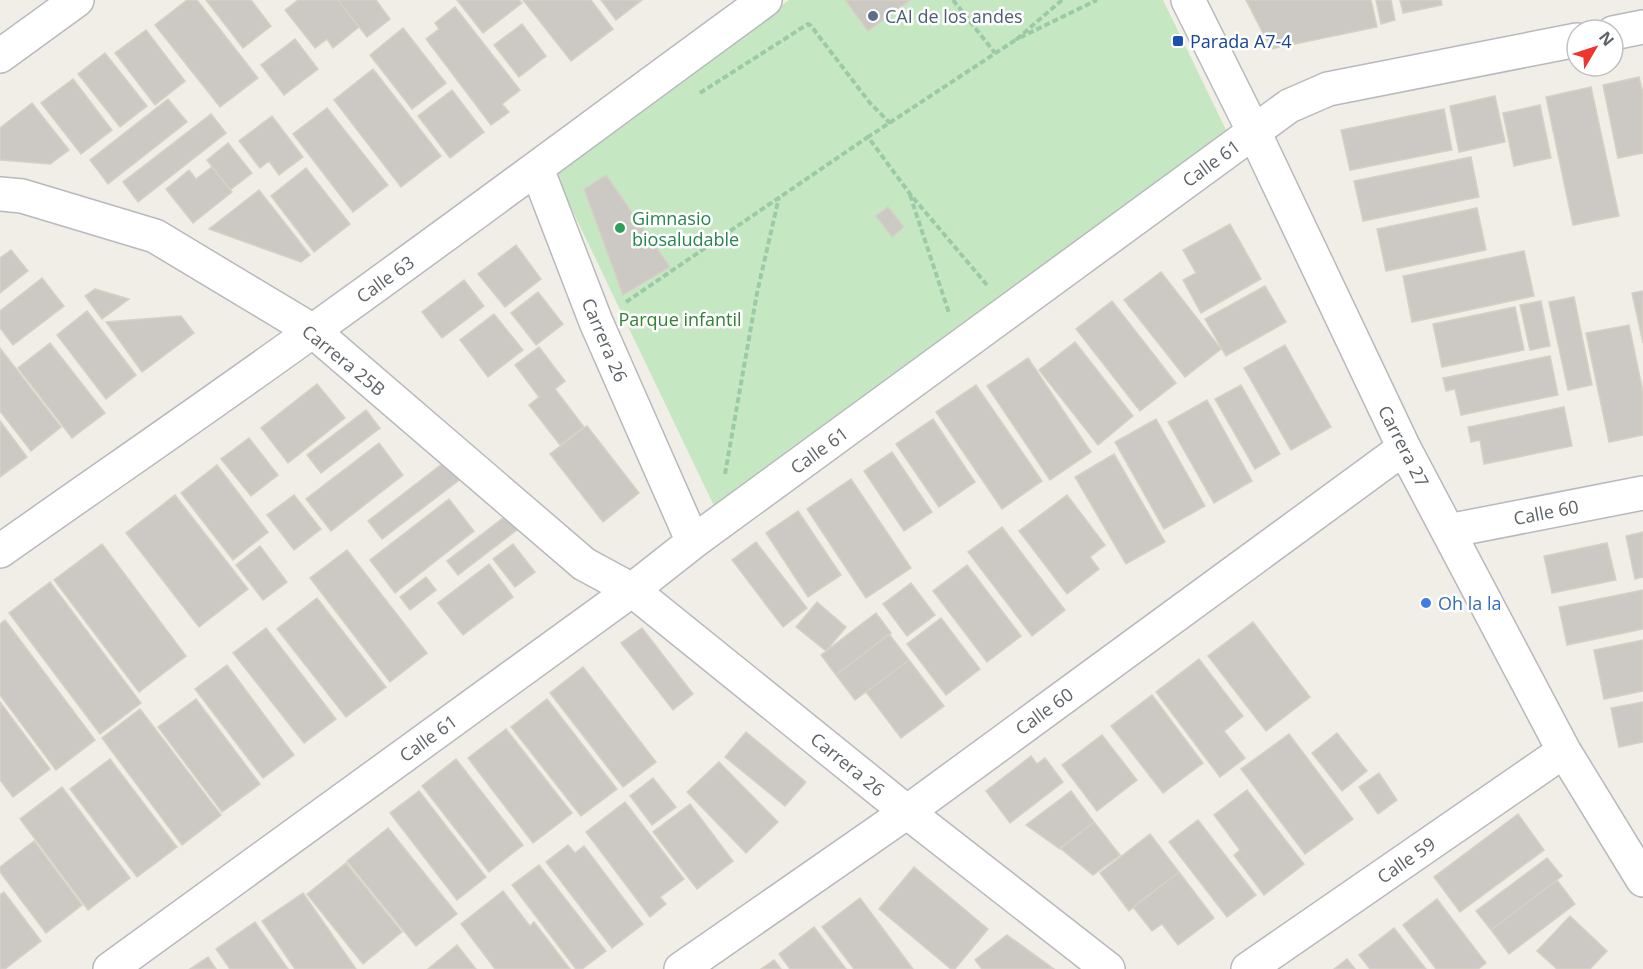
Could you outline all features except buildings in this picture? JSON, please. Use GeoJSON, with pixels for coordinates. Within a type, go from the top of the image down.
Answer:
{"type":"FeatureCollection","features":[{"type":"Feature","properties":{"kind":"street"},"geometry":{"type":"LineString","coordinates":[[0,56],[77,0]]}},
{"type":"Feature","properties":{"kind":"street","name":"Calle 63"},"geometry":{"type":"LineString","coordinates":[[0,551],[313,331],[765,0]]}},
{"type":"Feature","properties":{"kind":"street","name":"Carrera 27"},"geometry":{"type":"LineString","coordinates":[[1188,0],[1254,132],[1404,448],[1564,751],[1643,880]]}},
{"type":"Feature","properties":{"kind":"street"},"geometry":{"type":"LineString","coordinates":[[1625,31],[1643,27]]}},
{"type":"Feature","properties":{"kind":"street","name":"Calle 61"},"geometry":{"type":"LineString","coordinates":[[110,969],[632,590],[693,542],[1289,106],[1328,89],[1565,42]]}},
{"type":"Feature","properties":{"kind":"street","name":"Carrera 26"},"geometry":{"type":"LineString","coordinates":[[537,169],[596,322],[693,542]]}},
{"type":"Feature","properties":{"kind":"street","name":"Carrera 25B"},"geometry":{"type":"LineString","coordinates":[[0,194],[22,196],[155,236],[313,331],[584,564]]}},
{"type":"Feature","properties":{"kind":"street","name":"Calle 60"},"geometry":{"type":"LineString","coordinates":[[681,969],[907,812],[1404,448]]}},
{"type":"Feature","properties":{"kind":"street","name":"Calle 60"},"geometry":{"type":"LineString","coordinates":[[1448,531],[1643,494]]}},
{"type":"Feature","properties":{"kind":"street","name":"Carrera 26"},"geometry":{"type":"LineString","coordinates":[[584,564],[632,590],[907,812],[1108,969]]}},
{"type":"Feature","properties":{"kind":"street","name":"Calle 59"},"geometry":{"type":"LineString","coordinates":[[1248,969],[1564,751]]}},
{"type":"Feature","properties":{"kind":"path"},"geometry":{"type":"LineString","coordinates":[[953,0],[995,53]]}},
{"type":"Feature","properties":{"kind":"path"},"geometry":{"type":"LineString","coordinates":[[1017,39],[1062,0]]}},
{"type":"Feature","properties":{"kind":"path"},"geometry":{"type":"LineString","coordinates":[[596,322],[995,53],[1017,39],[1097,0]]}},
{"type":"Feature","properties":{"kind":"path"},"geometry":{"type":"LineString","coordinates":[[696,94],[705,91],[808,24],[870,103],[890,123]]}},
{"type":"Feature","properties":{"kind":"path"},"geometry":{"type":"LineString","coordinates":[[868,137],[910,194],[991,290]]}},
{"type":"Feature","properties":{"kind":"path"},"geometry":{"type":"LineString","coordinates":[[910,194],[951,320]]}},
{"type":"Feature","properties":{"kind":"path"},"geometry":{"type":"LineString","coordinates":[[723,481],[757,293],[779,197]]}},
{"type":"Feature","properties":{"kind":"green space","name":"Parque infantil"},"geometry":{"type":"Polygon","coordinates":[[[789,0],[1163,0],[1228,134],[716,510],[554,172],[789,0]]]}},
{"type":"Feature","properties":{"kind":"place","name":"CAI de los andes"},"geometry":{"type":"Point","coordinates":[873,16]}},
{"type":"Feature","properties":{"kind":"place","name":"Parada A7-4"},"geometry":{"type":"Point","coordinates":[1178,41]}},
{"type":"Feature","properties":{"kind":"place","name":"Gimnasio biosaludable"},"geometry":{"type":"Point","coordinates":[620,228]}},
{"type":"Feature","properties":{"kind":"place","name":"Oh la la"},"geometry":{"type":"Point","coordinates":[1426,603]}}]}
